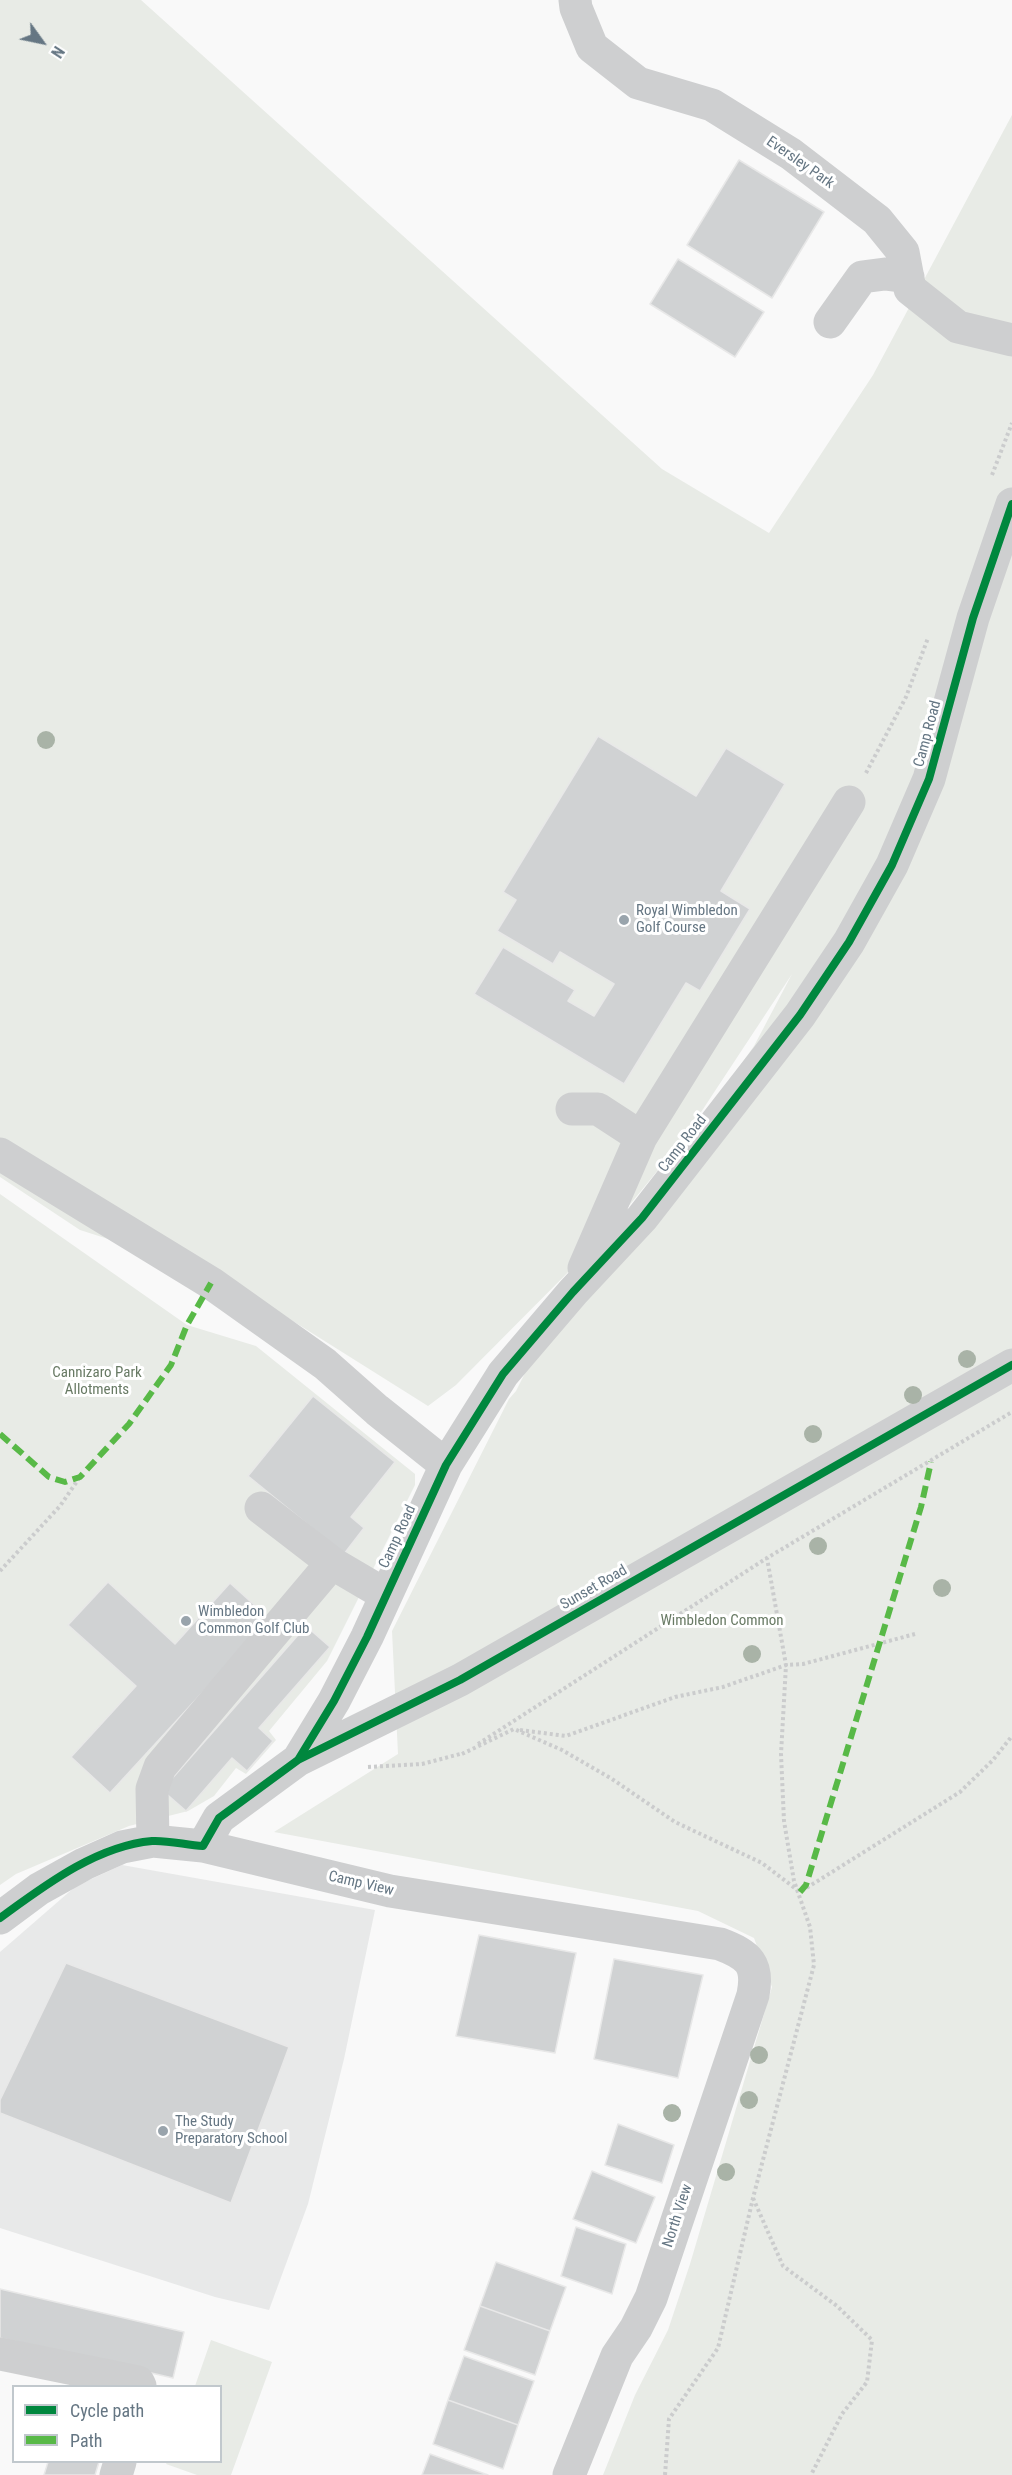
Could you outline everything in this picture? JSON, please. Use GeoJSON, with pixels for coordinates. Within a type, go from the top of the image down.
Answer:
{"type":"FeatureCollection","features":[{"type":"Feature","properties":{"kind":"street","name":"Eversley Park"},"geometry":{"type":"LineString","coordinates":[[575,0],[576,8],[592,46],[638,83],[712,105],[791,154],[877,220],[903,252],[910,289],[958,327],[1012,340]]}},
{"type":"Feature","properties":{"kind":"street"},"geometry":{"type":"LineString","coordinates":[[830,322],[862,277],[885,274],[908,277]]}},
{"type":"Feature","properties":{"kind":"street","name":"Camp Road"},"geometry":{"type":"LineString","coordinates":[[298,1760],[334,1701],[446,1466],[503,1374],[573,1292],[642,1218],[800,1015],[849,942],[892,865],[929,779],[973,618],[1012,504]]}},
{"type":"Feature","properties":{"kind":"street"},"geometry":{"type":"LineString","coordinates":[[573,1292],[641,1137],[849,802]]}},
{"type":"Feature","properties":{"kind":"street"},"geometry":{"type":"LineString","coordinates":[[572,1109],[598,1109],[641,1137]]}},
{"type":"Feature","properties":{"kind":"street"},"geometry":{"type":"LineString","coordinates":[[0,1154],[211,1283],[325,1364],[446,1466]]}},
{"type":"Feature","properties":{"kind":"street","name":"Sunset Road"},"geometry":{"type":"LineString","coordinates":[[203,1846],[219,1818],[298,1760],[460,1680],[1012,1365]]}},
{"type":"Feature","properties":{"kind":"street"},"geometry":{"type":"LineString","coordinates":[[261,1508],[332,1563],[386,1595]]}},
{"type":"Feature","properties":{"kind":"street"},"geometry":{"type":"LineString","coordinates":[[153,1841],[152,1789],[159,1767],[332,1563]]}},
{"type":"Feature","properties":{"kind":"street","name":"Camp View"},"geometry":{"type":"LineString","coordinates":[[0,1918],[39,1889],[84,1864],[122,1847],[153,1841],[203,1846],[390,1891],[720,1944],[741,1952]]}},
{"type":"Feature","properties":{"kind":"street","name":"North View"},"geometry":{"type":"LineString","coordinates":[[569,2475],[617,2356],[636,2328],[651,2298],[753,1995],[756,1977],[751,1963],[741,1952]]}},
{"type":"Feature","properties":{"kind":"street"},"geometry":{"type":"LineString","coordinates":[[0,2355],[138,2382],[140,2385]]}},
{"type":"Feature","properties":{"kind":"path"},"geometry":{"type":"LineString","coordinates":[[462,1754],[767,1558],[1012,1412]]}},
{"type":"Feature","properties":{"kind":"path"},"geometry":{"type":"LineString","coordinates":[[0,1571],[60,1506],[80,1478]]}},
{"type":"Feature","properties":{"kind":"path"},"geometry":{"type":"LineString","coordinates":[[665,2475],[669,2419],[718,2348],[753,2198],[813,1965],[810,1928],[800,1892],[794,1881],[784,1821],[781,1754],[786,1665],[767,1558]]}},
{"type":"Feature","properties":{"kind":"path"},"geometry":{"type":"LineString","coordinates":[[366,1767],[422,1764],[462,1754],[514,1729],[567,1736],[675,1697],[723,1687],[786,1665],[802,1664],[915,1634]]}},
{"type":"Feature","properties":{"kind":"path"},"geometry":{"type":"LineString","coordinates":[[514,1729],[562,1750],[612,1779],[675,1821],[762,1863],[800,1892]]}},
{"type":"Feature","properties":{"kind":"path"},"geometry":{"type":"LineString","coordinates":[[800,1892],[960,1792],[993,1760],[1012,1736]]}},
{"type":"Feature","properties":{"kind":"path"},"geometry":{"type":"LineString","coordinates":[[753,2198],[783,2266],[837,2306],[872,2340],[867,2382],[843,2414],[811,2475]]}},
{"type":"Feature","properties":{"kind":"shaded area","name":"The Study Preparatory School"},"geometry":{"type":"Polygon","coordinates":[[[122,1865],[375,1910],[344,2059],[308,2204],[269,2310],[215,2297],[0,2228],[0,1952],[76,1886],[122,1865]]]}},
{"type":"Feature","properties":{"kind":"green space","name":"Wimbledon Common"},"geometry":{"type":"Polygon","coordinates":[[[0,0],[141,0],[662,469],[769,533],[873,375],[1012,115],[1012,2475],[603,2475],[635,2395],[668,2330],[690,2264],[772,1987],[754,1938],[698,1911],[274,1832],[398,1754],[392,1631],[509,1399],[516,1391],[533,1357],[754,1046],[792,974],[684,1138],[606,1234],[456,1385],[428,1406],[218,1274],[80,1230],[0,1177],[0,0]]]}},
{"type":"Feature","properties":{"kind":"green space","name":"Wimbledon Common Golf Club"},"geometry":{"type":"Polygon","coordinates":[[[0,1194],[187,1325],[256,1346],[415,1474],[415,1485],[327,1661],[269,1731],[276,1740],[246,1774],[236,1768],[214,1796],[188,1811],[129,1826],[16,1874],[0,1885],[0,1194]]]}},
{"type":"Feature","properties":{"kind":"green space"},"geometry":{"type":"Polygon","coordinates":[[[211,2340],[272,2362],[231,2475],[197,2475],[166,2464],[222,2463],[222,2385],[195,2385],[211,2340]]]}},
{"type":"Feature","properties":{"kind":"building"},"geometry":{"type":"Polygon","coordinates":[[[739,160],[824,212],[772,298],[687,245],[739,160]]]}},
{"type":"Feature","properties":{"kind":"building"},"geometry":{"type":"Polygon","coordinates":[[[678,259],[764,312],[735,357],[650,304],[678,259]]]}},
{"type":"Feature","properties":{"kind":"building","name":"Royal Wimbledon Golf Course"},"geometry":{"type":"Polygon","coordinates":[[[598,736],[696,796],[726,748],[785,784],[721,891],[750,909],[700,991],[686,983],[624,1084],[474,994],[503,947],[575,990],[568,1001],[594,1016],[614,984],[560,952],[553,964],[497,931],[516,900],[503,892],[598,736]]]}},
{"type":"Feature","properties":{"kind":"building"},"geometry":{"type":"Polygon","coordinates":[[[313,1396],[395,1462],[351,1517],[364,1528],[344,1554],[248,1476],[313,1396]]]}},
{"type":"Feature","properties":{"kind":"building"},"geometry":{"type":"Polygon","coordinates":[[[108,1582],[175,1644],[230,1583],[270,1619],[110,1793],[71,1757],[136,1686],[68,1625],[108,1582]]]}},
{"type":"Feature","properties":{"kind":"building"},"geometry":{"type":"Polygon","coordinates":[[[306,1626],[330,1647],[259,1728],[273,1741],[247,1771],[232,1758],[186,1811],[162,1790],[306,1626]]]}},
{"type":"Feature","properties":{"kind":"building"},"geometry":{"type":"Polygon","coordinates":[[[479,1935],[576,1953],[555,2053],[456,2036],[479,1935]]]}},
{"type":"Feature","properties":{"kind":"building"},"geometry":{"type":"Polygon","coordinates":[[[614,1959],[703,1975],[678,2078],[594,2059],[614,1959]]]}},
{"type":"Feature","properties":{"kind":"building"},"geometry":{"type":"Polygon","coordinates":[[[66,1963],[289,2047],[231,2203],[0,2113],[0,2100],[66,1963]]]}},
{"type":"Feature","properties":{"kind":"building"},"geometry":{"type":"Polygon","coordinates":[[[618,2124],[674,2145],[662,2183],[605,2165],[618,2124]]]}},
{"type":"Feature","properties":{"kind":"building"},"geometry":{"type":"Polygon","coordinates":[[[592,2171],[655,2197],[636,2243],[573,2219],[592,2171]]]}},
{"type":"Feature","properties":{"kind":"building"},"geometry":{"type":"Polygon","coordinates":[[[576,2227],[626,2244],[612,2294],[561,2276],[576,2227]]]}},
{"type":"Feature","properties":{"kind":"building"},"geometry":{"type":"Polygon","coordinates":[[[496,2262],[566,2287],[550,2331],[480,2306],[496,2262]]]}},
{"type":"Feature","properties":{"kind":"building"},"geometry":{"type":"Polygon","coordinates":[[[0,2289],[184,2332],[173,2378],[0,2338],[0,2289]]]}},
{"type":"Feature","properties":{"kind":"building"},"geometry":{"type":"Polygon","coordinates":[[[480,2306],[550,2331],[535,2375],[464,2350],[480,2306]]]}},
{"type":"Feature","properties":{"kind":"building"},"geometry":{"type":"Polygon","coordinates":[[[464,2356],[534,2381],[518,2425],[448,2400],[464,2356]]]}},
{"type":"Feature","properties":{"kind":"building"},"geometry":{"type":"Polygon","coordinates":[[[448,2400],[518,2425],[503,2469],[433,2444],[448,2400]]]}},
{"type":"Feature","properties":{"kind":"building"},"geometry":{"type":"Polygon","coordinates":[[[430,2454],[488,2475],[422,2475],[430,2454]]]}},
{"type":"Feature","properties":{"kind":"building"},"geometry":{"type":"Polygon","coordinates":[[[48,2463],[99,2463],[95,2475],[44,2475],[48,2463]]]}},
{"type":"Feature","properties":{"kind":"marked path"},"geometry":{"type":"LineString","coordinates":[[0,1434],[49,1477],[65,1482],[80,1477],[129,1424],[171,1365],[187,1325],[211,1283]]}},
{"type":"Feature","properties":{"kind":"marked path"},"geometry":{"type":"LineString","coordinates":[[800,1892],[806,1885],[921,1507],[931,1462]]}},
{"type":"Feature","properties":{"kind":"cycle path"},"geometry":{"type":"LineString","coordinates":[[298,1760],[334,1701],[367,1637],[446,1465],[503,1374],[573,1292],[642,1218],[800,1015],[849,942],[892,865],[929,779],[973,618],[1012,504]]}},
{"type":"Feature","properties":{"kind":"cycle path"},"geometry":{"type":"LineString","coordinates":[[0,1918],[72,1869],[111,1851],[131,1844],[152,1841],[203,1846],[219,1818],[298,1760],[460,1680],[1012,1365]]}},
{"type":"Feature","properties":{"kind":"place","name":"Royal Wimbledon Golf Course"},"geometry":{"type":"Point","coordinates":[624,920]}},
{"type":"Feature","properties":{"kind":"place","name":"Wimbledon Common Golf Club"},"geometry":{"type":"Point","coordinates":[186,1621]}},
{"type":"Feature","properties":{"kind":"place","name":"The Study Preparatory School"},"geometry":{"type":"Point","coordinates":[163,2131]}},
{"type":"Feature","properties":{"kind":"park label","name":"Cannizaro Park Allotments"},"geometry":{"type":"Point","coordinates":[97,1382]}}]}
